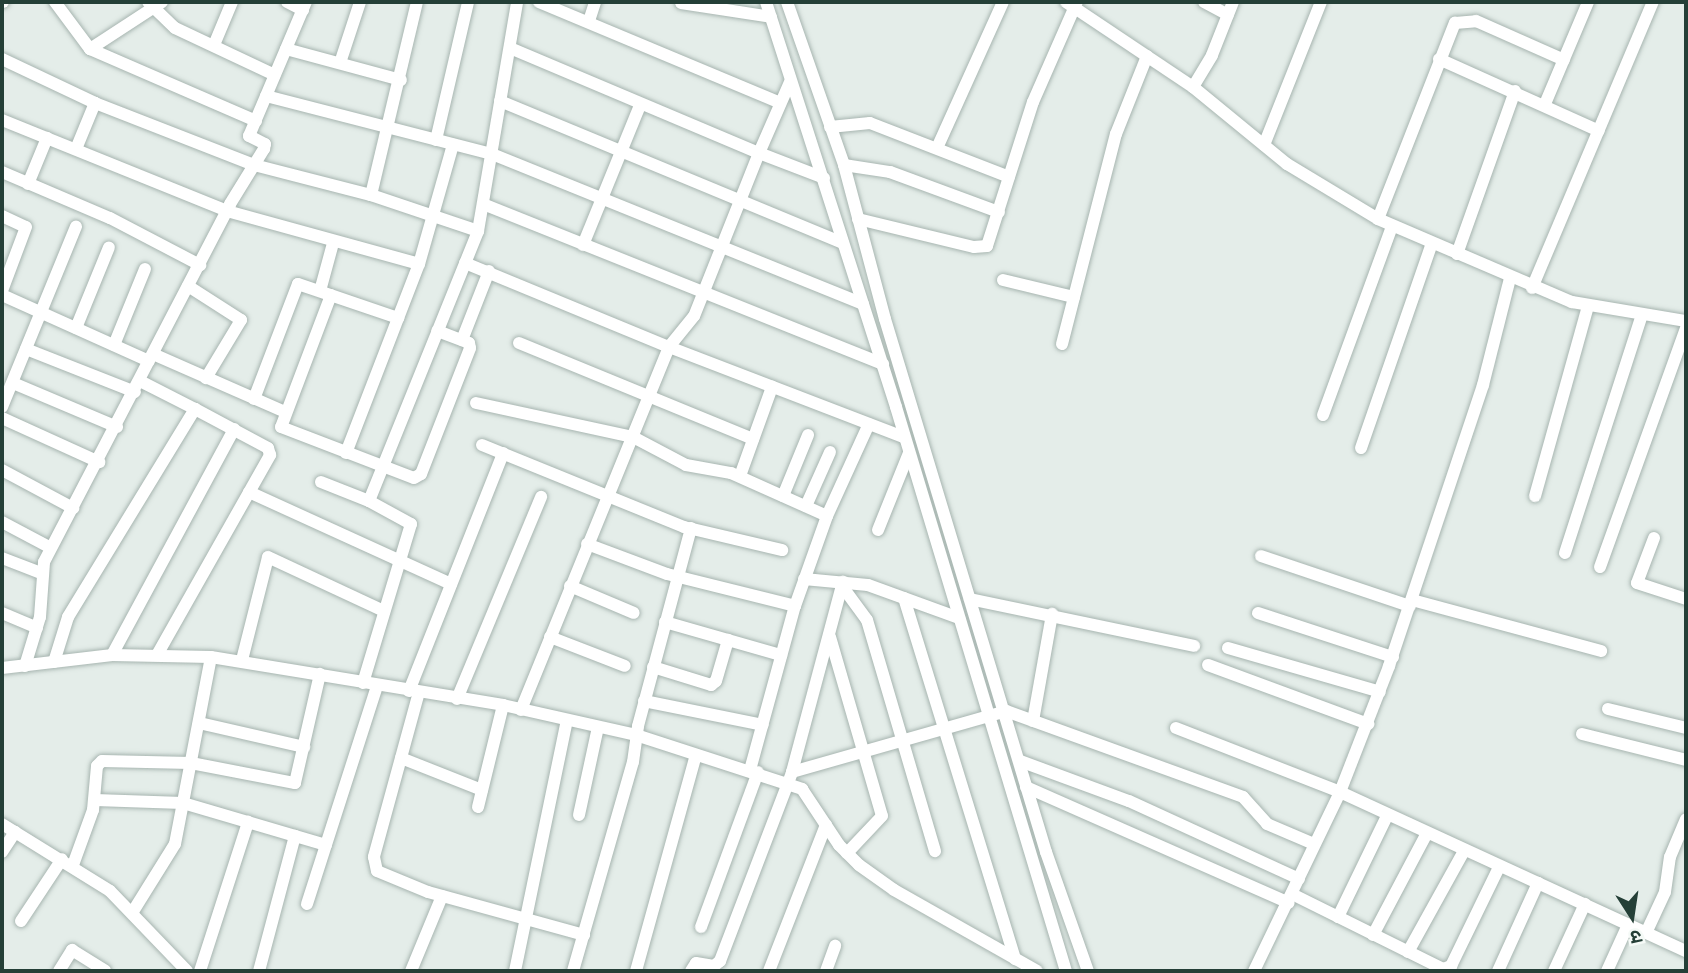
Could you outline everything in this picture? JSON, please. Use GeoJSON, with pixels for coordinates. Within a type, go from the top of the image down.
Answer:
{"type":"FeatureCollection","features":[{"type":"Feature","properties":{"kind":"street"},"geometry":{"type":"LineString","coordinates":[[55,2],[90,49],[256,121]]}},
{"type":"Feature","properties":{"kind":"street"},"geometry":{"type":"LineString","coordinates":[[214,46],[232,2]]}},
{"type":"Feature","properties":{"kind":"street"},"geometry":{"type":"LineString","coordinates":[[25,666],[37,628],[41,573],[51,548],[99,462],[227,211],[265,147],[249,138],[304,6],[287,2]]}},
{"type":"Feature","properties":{"kind":"street"},"geometry":{"type":"LineString","coordinates":[[340,63],[360,2]]}},
{"type":"Feature","properties":{"kind":"street"},"geometry":{"type":"LineString","coordinates":[[371,195],[401,80],[416,2]]}},
{"type":"Feature","properties":{"kind":"street"},"geometry":{"type":"LineString","coordinates":[[436,141],[468,2]]}},
{"type":"Feature","properties":{"kind":"street"},"geometry":{"type":"LineString","coordinates":[[369,501],[478,231],[517,2]]}},
{"type":"Feature","properties":{"kind":"street"},"geometry":{"type":"LineString","coordinates":[[539,2],[780,103]]}},
{"type":"Feature","properties":{"kind":"street"},"geometry":{"type":"LineString","coordinates":[[589,21],[595,2]]}},
{"type":"Feature","properties":{"kind":"street"},"geometry":{"type":"LineString","coordinates":[[766,2],[790,82],[844,165],[913,446],[959,618],[1020,761],[1026,787],[1088,971]]}},
{"type":"Feature","properties":{"kind":"street"},"geometry":{"type":"LineString","coordinates":[[787,2],[822,132],[824,178],[883,365],[970,599],[1066,971]]}},
{"type":"Feature","properties":{"kind":"street"},"geometry":{"type":"LineString","coordinates":[[937,148],[1003,2]]}},
{"type":"Feature","properties":{"kind":"street"},"geometry":{"type":"LineString","coordinates":[[1204,2],[1228,15]]}},
{"type":"Feature","properties":{"kind":"street"},"geometry":{"type":"LineString","coordinates":[[1193,87],[1233,2]]}},
{"type":"Feature","properties":{"kind":"street"},"geometry":{"type":"LineString","coordinates":[[1264,145],[1321,2]]}},
{"type":"Feature","properties":{"kind":"street"},"geometry":{"type":"LineString","coordinates":[[1545,104],[1588,2]]}},
{"type":"Feature","properties":{"kind":"street"},"geometry":{"type":"LineString","coordinates":[[1532,288],[1653,2]]}},
{"type":"Feature","properties":{"kind":"street"},"geometry":{"type":"LineString","coordinates":[[681,3],[771,17]]}},
{"type":"Feature","properties":{"kind":"street"},"geometry":{"type":"LineString","coordinates":[[90,49],[154,4],[166,23],[275,75]]}},
{"type":"Feature","properties":{"kind":"street"},"geometry":{"type":"LineString","coordinates":[[858,219],[983,247],[990,241],[1033,102],[1072,4],[1193,87],[1264,145],[1337,198],[1392,226],[1532,288],[1588,306],[1686,321]]}},
{"type":"Feature","properties":{"kind":"street"},"geometry":{"type":"LineString","coordinates":[[1378,219],[1455,23],[1467,19],[1563,60]]}},
{"type":"Feature","properties":{"kind":"street"},"geometry":{"type":"LineString","coordinates":[[510,48],[640,105],[824,178]]}},
{"type":"Feature","properties":{"kind":"street"},"geometry":{"type":"LineString","coordinates":[[286,49],[401,80]]}},
{"type":"Feature","properties":{"kind":"street"},"geometry":{"type":"LineString","coordinates":[[1062,344],[1116,134],[1147,56]]}},
{"type":"Feature","properties":{"kind":"street"},"geometry":{"type":"LineString","coordinates":[[2,59],[95,103],[254,165],[371,195],[478,231]]}},
{"type":"Feature","properties":{"kind":"street"},"geometry":{"type":"LineString","coordinates":[[1439,59],[1545,104],[1599,131]]}},
{"type":"Feature","properties":{"kind":"street"},"geometry":{"type":"LineString","coordinates":[[521,710],[669,347],[689,325],[790,82]]}},
{"type":"Feature","properties":{"kind":"street"},"geometry":{"type":"LineString","coordinates":[[1457,254],[1515,91]]}},
{"type":"Feature","properties":{"kind":"street"},"geometry":{"type":"LineString","coordinates":[[266,96],[492,154],[863,304]]}},
{"type":"Feature","properties":{"kind":"street"},"geometry":{"type":"LineString","coordinates":[[500,101],[622,149],[843,243]]}},
{"type":"Feature","properties":{"kind":"street"},"geometry":{"type":"LineString","coordinates":[[76,149],[95,103]]}},
{"type":"Feature","properties":{"kind":"street"},"geometry":{"type":"LineString","coordinates":[[583,245],[640,105]]}},
{"type":"Feature","properties":{"kind":"street"},"geometry":{"type":"LineString","coordinates":[[2,120],[227,211],[333,243],[419,264]]}},
{"type":"Feature","properties":{"kind":"street"},"geometry":{"type":"LineString","coordinates":[[822,132],[870,123],[1009,177]]}},
{"type":"Feature","properties":{"kind":"street"},"geometry":{"type":"LineString","coordinates":[[28,184],[47,138]]}},
{"type":"Feature","properties":{"kind":"street"},"geometry":{"type":"LineString","coordinates":[[346,453],[419,264],[453,145]]}},
{"type":"Feature","properties":{"kind":"street"},"geometry":{"type":"LineString","coordinates":[[844,165],[890,172],[999,212]]}},
{"type":"Feature","properties":{"kind":"street"},"geometry":{"type":"LineString","coordinates":[[2,172],[110,218],[200,265]]}},
{"type":"Feature","properties":{"kind":"street"},"geometry":{"type":"LineString","coordinates":[[483,204],[702,295],[883,365]]}},
{"type":"Feature","properties":{"kind":"street"},"geometry":{"type":"LineString","coordinates":[[2,216],[26,227],[2,293],[114,345],[206,378],[285,412]]}},
{"type":"Feature","properties":{"kind":"street"},"geometry":{"type":"LineString","coordinates":[[1323,415],[1392,226]]}},
{"type":"Feature","properties":{"kind":"street"},"geometry":{"type":"LineString","coordinates":[[2,407],[75,227]]}},
{"type":"Feature","properties":{"kind":"street"},"geometry":{"type":"LineString","coordinates":[[333,243],[325,293],[281,424],[284,430],[383,467],[419,477],[470,348],[462,340],[437,331]]}},
{"type":"Feature","properties":{"kind":"street"},"geometry":{"type":"LineString","coordinates":[[1361,448],[1432,243]]}},
{"type":"Feature","properties":{"kind":"street"},"geometry":{"type":"LineString","coordinates":[[76,328],[109,247]]}},
{"type":"Feature","properties":{"kind":"street"},"geometry":{"type":"LineString","coordinates":[[466,262],[669,347],[869,424],[913,446]]}},
{"type":"Feature","properties":{"kind":"street"},"geometry":{"type":"LineString","coordinates":[[114,345],[145,269]]}},
{"type":"Feature","properties":{"kind":"street"},"geometry":{"type":"LineString","coordinates":[[462,340],[489,271]]}},
{"type":"Feature","properties":{"kind":"street"},"geometry":{"type":"LineString","coordinates":[[1254,971],[1340,792],[1393,657],[1483,385],[1510,278]]}},
{"type":"Feature","properties":{"kind":"street"},"geometry":{"type":"LineString","coordinates":[[1003,280],[1074,297]]}},
{"type":"Feature","properties":{"kind":"street"},"geometry":{"type":"LineString","coordinates":[[188,286],[241,320],[206,378]]}},
{"type":"Feature","properties":{"kind":"street"},"geometry":{"type":"LineString","coordinates":[[254,399],[295,286],[398,317]]}},
{"type":"Feature","properties":{"kind":"street"},"geometry":{"type":"LineString","coordinates":[[1535,496],[1588,306]]}},
{"type":"Feature","properties":{"kind":"street"},"geometry":{"type":"LineString","coordinates":[[1565,553],[1642,314]]}},
{"type":"Feature","properties":{"kind":"street"},"geometry":{"type":"LineString","coordinates":[[1600,567],[1686,328]]}},
{"type":"Feature","properties":{"kind":"street"},"geometry":{"type":"LineString","coordinates":[[519,342],[753,439]]}},
{"type":"Feature","properties":{"kind":"street"},"geometry":{"type":"LineString","coordinates":[[26,349],[137,386],[195,409],[270,451],[157,655]]}},
{"type":"Feature","properties":{"kind":"street"},"geometry":{"type":"LineString","coordinates":[[13,383],[117,427]]}},
{"type":"Feature","properties":{"kind":"street"},"geometry":{"type":"LineString","coordinates":[[740,477],[772,387]]}},
{"type":"Feature","properties":{"kind":"street"},"geometry":{"type":"LineString","coordinates":[[475,403],[634,436],[686,465],[740,477],[827,516]]}},
{"type":"Feature","properties":{"kind":"street"},"geometry":{"type":"LineString","coordinates":[[54,662],[68,617],[195,409]]}},
{"type":"Feature","properties":{"kind":"street"},"geometry":{"type":"LineString","coordinates":[[2,418],[99,462]]}},
{"type":"Feature","properties":{"kind":"street"},"geometry":{"type":"LineString","coordinates":[[701,927],[754,771],[781,655],[804,579],[827,516],[869,424]]}},
{"type":"Feature","properties":{"kind":"street"},"geometry":{"type":"LineString","coordinates":[[112,655],[234,429]]}},
{"type":"Feature","properties":{"kind":"street"},"geometry":{"type":"LineString","coordinates":[[783,496],[808,435]]}},
{"type":"Feature","properties":{"kind":"street"},"geometry":{"type":"LineString","coordinates":[[482,445],[691,528],[782,550]]}},
{"type":"Feature","properties":{"kind":"street"},"geometry":{"type":"LineString","coordinates":[[878,530],[913,446]]}},
{"type":"Feature","properties":{"kind":"street"},"geometry":{"type":"LineString","coordinates":[[806,506],[830,452]]}},
{"type":"Feature","properties":{"kind":"street"},"geometry":{"type":"LineString","coordinates":[[503,453],[451,584],[414,691],[375,865],[382,875],[442,896],[584,935]]}},
{"type":"Feature","properties":{"kind":"street"},"geometry":{"type":"LineString","coordinates":[[2,470],[73,508]]}},
{"type":"Feature","properties":{"kind":"street"},"geometry":{"type":"LineString","coordinates":[[321,482],[369,501],[411,524],[363,683]]}},
{"type":"Feature","properties":{"kind":"street"},"geometry":{"type":"LineString","coordinates":[[249,492],[451,584]]}},
{"type":"Feature","properties":{"kind":"street"},"geometry":{"type":"LineString","coordinates":[[457,699],[541,497]]}},
{"type":"Feature","properties":{"kind":"street"},"geometry":{"type":"LineString","coordinates":[[2,522],[51,548]]}},
{"type":"Feature","properties":{"kind":"street"},"geometry":{"type":"LineString","coordinates":[[573,971],[634,762],[636,735],[644,701],[691,528]]}},
{"type":"Feature","properties":{"kind":"street"},"geometry":{"type":"LineString","coordinates":[[1654,538],[1637,583],[1686,599]]}},
{"type":"Feature","properties":{"kind":"street"},"geometry":{"type":"LineString","coordinates":[[587,544],[677,577],[795,606]]}},
{"type":"Feature","properties":{"kind":"street"},"geometry":{"type":"LineString","coordinates":[[1261,556],[1411,603],[1601,651]]}},
{"type":"Feature","properties":{"kind":"street"},"geometry":{"type":"LineString","coordinates":[[242,660],[268,557],[384,611]]}},
{"type":"Feature","properties":{"kind":"street"},"geometry":{"type":"LineString","coordinates":[[2,558],[41,573]]}},
{"type":"Feature","properties":{"kind":"street"},"geometry":{"type":"LineString","coordinates":[[804,579],[868,585],[959,618]]}},
{"type":"Feature","properties":{"kind":"street"},"geometry":{"type":"LineString","coordinates":[[691,971],[696,963],[714,965],[720,961],[789,776],[842,584]]}},
{"type":"Feature","properties":{"kind":"street"},"geometry":{"type":"LineString","coordinates":[[842,584],[867,620],[905,737],[935,851]]}},
{"type":"Feature","properties":{"kind":"street"},"geometry":{"type":"LineString","coordinates":[[570,586],[634,613]]}},
{"type":"Feature","properties":{"kind":"street"},"geometry":{"type":"LineString","coordinates":[[904,598],[1015,960]]}},
{"type":"Feature","properties":{"kind":"street"},"geometry":{"type":"LineString","coordinates":[[970,599],[1052,614],[1194,646]]}},
{"type":"Feature","properties":{"kind":"street"},"geometry":{"type":"LineString","coordinates":[[2,613],[37,628]]}},
{"type":"Feature","properties":{"kind":"street"},"geometry":{"type":"LineString","coordinates":[[1258,613],[1393,657]]}},
{"type":"Feature","properties":{"kind":"street"},"geometry":{"type":"LineString","coordinates":[[1033,721],[1052,614]]}},
{"type":"Feature","properties":{"kind":"street"},"geometry":{"type":"LineString","coordinates":[[665,622],[781,655]]}},
{"type":"Feature","properties":{"kind":"street"},"geometry":{"type":"LineString","coordinates":[[830,634],[883,816],[847,853]]}},
{"type":"Feature","properties":{"kind":"street"},"geometry":{"type":"LineString","coordinates":[[550,637],[625,666]]}},
{"type":"Feature","properties":{"kind":"street"},"geometry":{"type":"LineString","coordinates":[[653,667],[711,685],[716,681],[728,640]]}},
{"type":"Feature","properties":{"kind":"street"},"geometry":{"type":"LineString","coordinates":[[1228,648],[1380,692]]}},
{"type":"Feature","properties":{"kind":"street"},"geometry":{"type":"LineString","coordinates":[[2,668],[112,655],[242,660],[377,686],[503,705],[636,735],[754,771],[789,776],[905,737],[997,712],[1033,721],[1243,797],[1267,824],[1314,844]]}},
{"type":"Feature","properties":{"kind":"street"},"geometry":{"type":"LineString","coordinates":[[132,913],[170,855],[212,657]]}},
{"type":"Feature","properties":{"kind":"street"},"geometry":{"type":"LineString","coordinates":[[1208,665],[1368,724]]}},
{"type":"Feature","properties":{"kind":"street"},"geometry":{"type":"LineString","coordinates":[[21,921],[68,862],[95,800],[99,762],[191,763],[292,785],[304,747],[320,674]]}},
{"type":"Feature","properties":{"kind":"street"},"geometry":{"type":"LineString","coordinates":[[307,904],[377,686]]}},
{"type":"Feature","properties":{"kind":"street"},"geometry":{"type":"LineString","coordinates":[[644,701],[763,725]]}},
{"type":"Feature","properties":{"kind":"street"},"geometry":{"type":"LineString","coordinates":[[478,807],[503,705]]}},
{"type":"Feature","properties":{"kind":"street"},"geometry":{"type":"LineString","coordinates":[[1608,709],[1686,728]]}},
{"type":"Feature","properties":{"kind":"street"},"geometry":{"type":"LineString","coordinates":[[515,971],[567,720]]}},
{"type":"Feature","properties":{"kind":"street"},"geometry":{"type":"LineString","coordinates":[[199,723],[304,747]]}},
{"type":"Feature","properties":{"kind":"street"},"geometry":{"type":"LineString","coordinates":[[579,815],[598,727]]}},
{"type":"Feature","properties":{"kind":"street"},"geometry":{"type":"LineString","coordinates":[[1176,728],[1340,792],[1686,951]]}},
{"type":"Feature","properties":{"kind":"street"},"geometry":{"type":"LineString","coordinates":[[1582,734],[1686,760]]}},
{"type":"Feature","properties":{"kind":"street"},"geometry":{"type":"LineString","coordinates":[[636,971],[696,755]]}},
{"type":"Feature","properties":{"kind":"street"},"geometry":{"type":"LineString","coordinates":[[401,758],[482,790]]}},
{"type":"Feature","properties":{"kind":"street"},"geometry":{"type":"LineString","coordinates":[[1020,761],[1129,801],[1299,878]]}},
{"type":"Feature","properties":{"kind":"street"},"geometry":{"type":"LineString","coordinates":[[789,776],[802,789],[847,853],[894,890],[1037,971]]}},
{"type":"Feature","properties":{"kind":"street"},"geometry":{"type":"LineString","coordinates":[[1026,787],[1338,917],[1443,969],[1451,966],[1499,867]]}},
{"type":"Feature","properties":{"kind":"street"},"geometry":{"type":"LineString","coordinates":[[95,800],[183,803],[326,845]]}},
{"type":"Feature","properties":{"kind":"street"},"geometry":{"type":"LineString","coordinates":[[1338,917],[1388,814]]}},
{"type":"Feature","properties":{"kind":"street"},"geometry":{"type":"LineString","coordinates":[[1646,933],[1665,891],[1670,857],[1686,819]]}},
{"type":"Feature","properties":{"kind":"street"},"geometry":{"type":"LineString","coordinates":[[200,971],[248,822]]}},
{"type":"Feature","properties":{"kind":"street"},"geometry":{"type":"LineString","coordinates":[[2,824],[68,862],[132,913],[187,971]]}},
{"type":"Feature","properties":{"kind":"street"},"geometry":{"type":"LineString","coordinates":[[769,971],[826,825]]}},
{"type":"Feature","properties":{"kind":"street"},"geometry":{"type":"LineString","coordinates":[[2,852],[15,832]]}},
{"type":"Feature","properties":{"kind":"street"},"geometry":{"type":"LineString","coordinates":[[1373,935],[1427,832]]}},
{"type":"Feature","properties":{"kind":"street"},"geometry":{"type":"LineString","coordinates":[[259,971],[295,836]]}},
{"type":"Feature","properties":{"kind":"street"},"geometry":{"type":"LineString","coordinates":[[1408,952],[1464,851]]}},
{"type":"Feature","properties":{"kind":"street"},"geometry":{"type":"LineString","coordinates":[[1498,971],[1538,883]]}},
{"type":"Feature","properties":{"kind":"street"},"geometry":{"type":"LineString","coordinates":[[411,971],[442,896]]}},
{"type":"Feature","properties":{"kind":"street"},"geometry":{"type":"LineString","coordinates":[[1554,971],[1585,904]]}},
{"type":"Feature","properties":{"kind":"street"},"geometry":{"type":"LineString","coordinates":[[1607,971],[1628,925]]}},
{"type":"Feature","properties":{"kind":"street"},"geometry":{"type":"LineString","coordinates":[[827,971],[835,946]]}},
{"type":"Feature","properties":{"kind":"street"},"geometry":{"type":"LineString","coordinates":[[59,971],[72,950],[105,971]]}}]}
